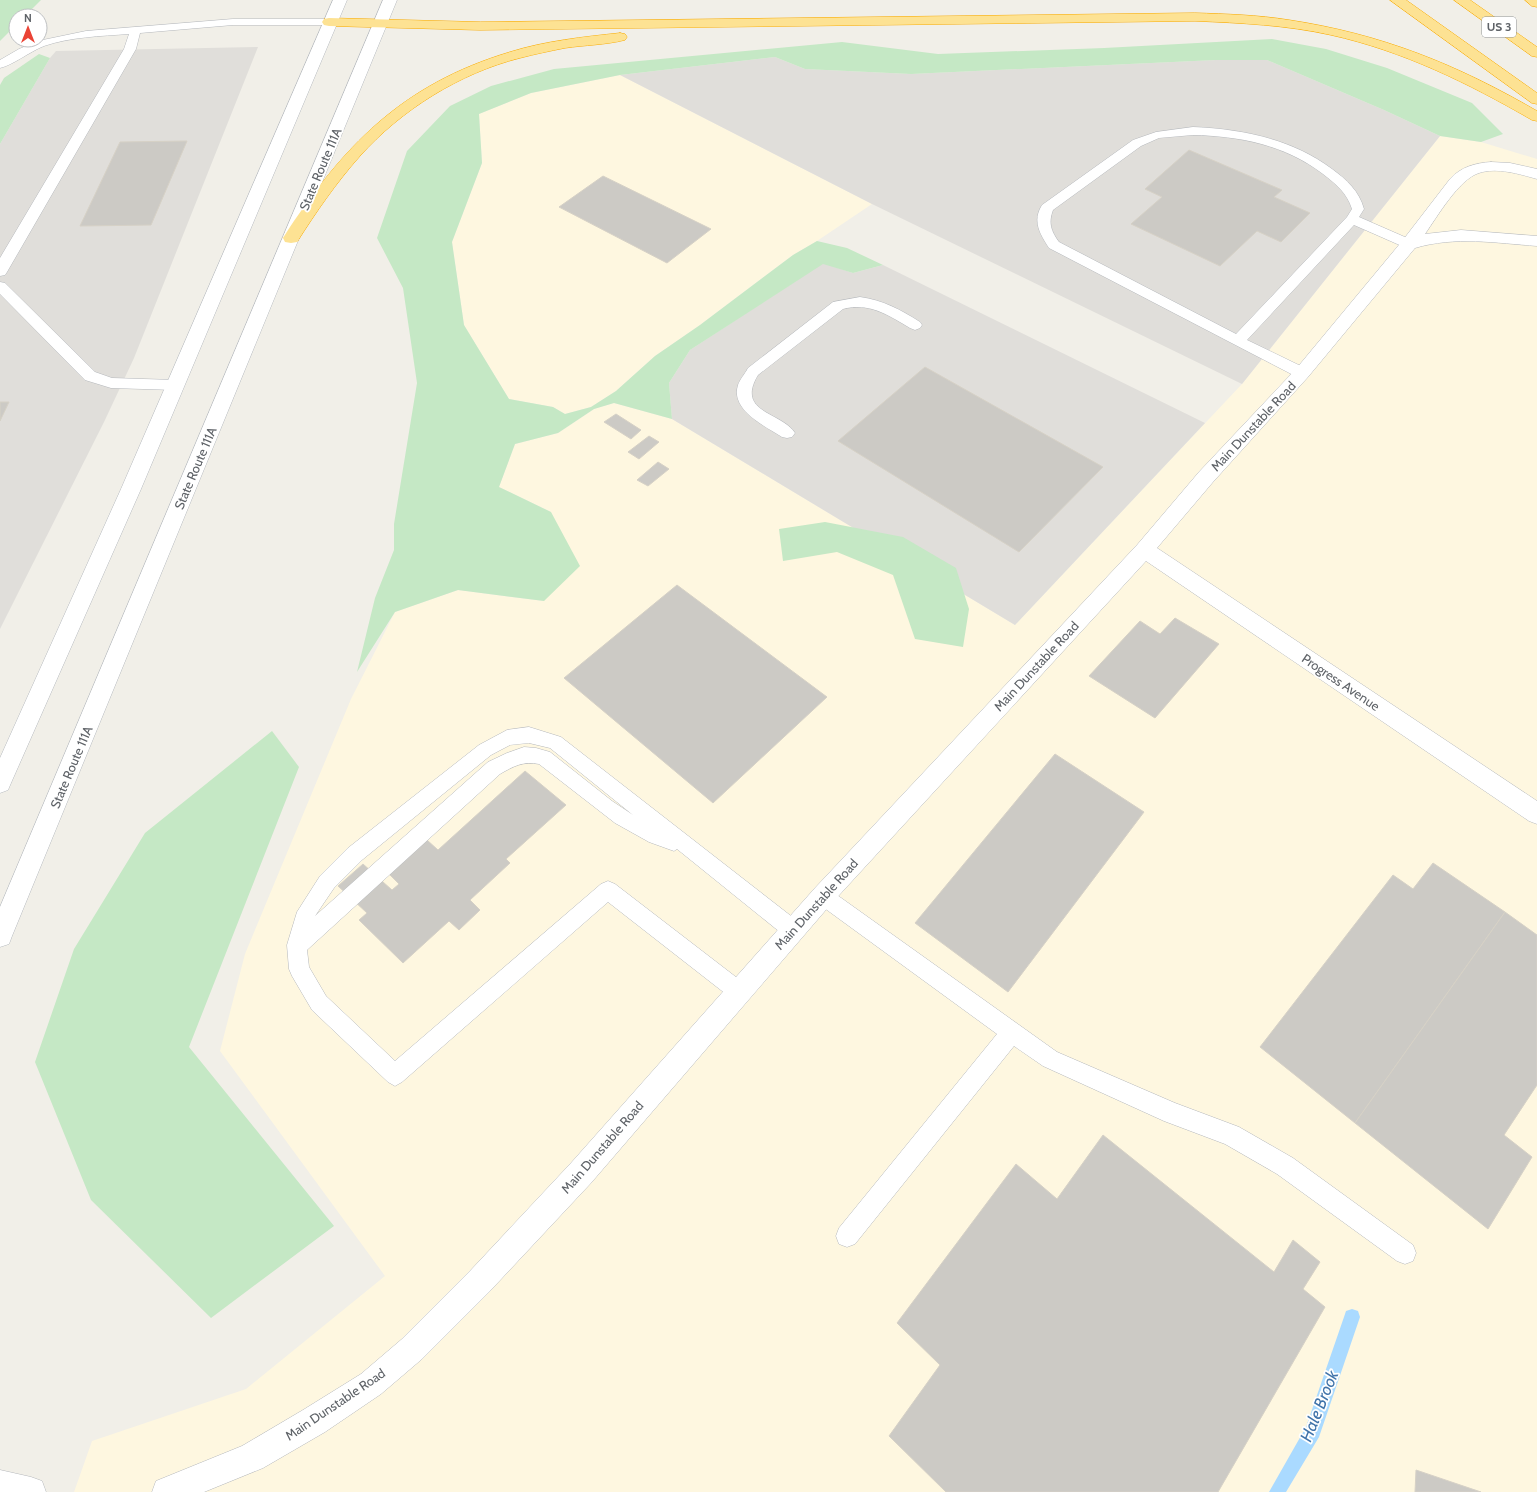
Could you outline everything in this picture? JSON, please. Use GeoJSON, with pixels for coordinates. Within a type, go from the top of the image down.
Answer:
{"type":"FeatureCollection","features":[{"type":"Feature","properties":{"kind":"highway"},"geometry":{"type":"LineString","coordinates":[[1397,0],[1537,100]]}},
{"type":"Feature","properties":{"kind":"highway","name":"US 3"},"geometry":{"type":"LineString","coordinates":[[1461,0],[1537,53]]}},
{"type":"Feature","properties":{"kind":"highway"},"geometry":{"type":"LineString","coordinates":[[1532,0],[1537,3]]}},
{"type":"Feature","properties":{"kind":"highway"},"geometry":{"type":"LineString","coordinates":[[329,22],[480,26],[1202,17],[1255,19],[1286,22],[1346,33],[1405,51],[1438,64],[1495,92],[1537,117]]}},
{"type":"Feature","properties":{"kind":"highway"},"geometry":{"type":"LineString","coordinates":[[291,238],[317,197],[342,165],[369,137],[395,114],[424,94],[455,77],[487,64],[524,53],[578,42],[629,36],[1110,18]]}},
{"type":"Feature","properties":{"kind":"main road"},"geometry":{"type":"LineString","coordinates":[[0,783],[131,489],[329,22],[340,0]]}},
{"type":"Feature","properties":{"kind":"main road","name":"State Route 111A"},"geometry":{"type":"LineString","coordinates":[[0,936],[390,0]]}},
{"type":"Feature","properties":{"kind":"main road","name":"Main Dunstable Road"},"geometry":{"type":"LineString","coordinates":[[167,1492],[252,1457],[314,1421],[371,1384],[412,1349],[480,1281],[581,1173],[738,991],[823,896],[1144,550],[1206,476],[1302,373],[1409,244],[1455,182],[1464,173],[1480,168],[1498,166],[1537,174]]}},
{"type":"Feature","properties":{"kind":"main road"},"geometry":{"type":"LineString","coordinates":[[1409,244],[1430,238],[1461,235],[1537,241]]}},
{"type":"Feature","properties":{"kind":"main road","name":"Progress Avenue"},"geometry":{"type":"LineString","coordinates":[[1144,550],[1537,814]]}},
{"type":"Feature","properties":{"kind":"main road"},"geometry":{"type":"LineString","coordinates":[[0,1485],[31,1492]]}},
{"type":"Feature","properties":{"kind":"lane"},"geometry":{"type":"LineString","coordinates":[[0,65],[23,51],[42,43],[86,34],[233,22],[329,22]]}},
{"type":"Feature","properties":{"kind":"lane"},"geometry":{"type":"LineString","coordinates":[[0,272],[130,49],[136,29]]}},
{"type":"Feature","properties":{"kind":"lane"},"geometry":{"type":"LineString","coordinates":[[1238,341],[1352,219],[1358,209],[1356,199],[1344,184],[1314,162],[1284,148],[1252,138],[1222,133],[1190,131],[1159,135],[1140,141],[1047,208],[1042,220],[1046,233],[1054,245],[1238,341],[1302,373]]}},
{"type":"Feature","properties":{"kind":"lane"},"geometry":{"type":"LineString","coordinates":[[1352,219],[1409,244]]}},
{"type":"Feature","properties":{"kind":"lane"},"geometry":{"type":"LineString","coordinates":[[0,286],[90,376],[112,384],[175,385]]}},
{"type":"Feature","properties":{"kind":"lane"},"geometry":{"type":"LineString","coordinates":[[787,433],[751,408],[744,398],[745,386],[753,372],[838,306],[851,301],[870,302],[888,308],[915,325]]}},
{"type":"Feature","properties":{"kind":"lane"},"geometry":{"type":"LineString","coordinates":[[738,991],[608,890],[395,1075],[319,1003],[299,969],[297,945],[307,912],[327,882],[355,854],[485,750],[507,738],[529,735],[555,742],[793,930]]}},
{"type":"Feature","properties":{"kind":"lane"},"geometry":{"type":"LineString","coordinates":[[297,945],[494,768],[517,756],[531,754],[544,758],[627,823],[659,838],[685,845]]}},
{"type":"Feature","properties":{"kind":"lane"},"geometry":{"type":"LineString","coordinates":[[823,896],[1050,1060],[1172,1113],[1231,1135],[1285,1166],[1405,1253]]}},
{"type":"Feature","properties":{"kind":"lane"},"geometry":{"type":"LineString","coordinates":[[848,1236],[1012,1032]]}},
{"type":"Feature","properties":{"kind":"shaded area"},"geometry":{"type":"Polygon","coordinates":[[[258,47],[134,358],[104,422],[0,629],[0,144],[50,58],[56,51],[258,47]]]}},
{"type":"Feature","properties":{"kind":"shaded area"},"geometry":{"type":"Polygon","coordinates":[[[775,57],[805,69],[911,74],[1216,60],[1267,60],[1384,110],[1440,136],[1242,384],[872,204],[620,75],[775,57]]]}},
{"type":"Feature","properties":{"kind":"shaded area"},"geometry":{"type":"Polygon","coordinates":[[[620,75],[872,204],[817,241],[793,255],[700,325],[655,356],[616,391],[591,407],[565,414],[553,407],[509,399],[464,325],[452,242],[482,163],[479,114],[531,93],[620,75]]]}},
{"type":"Feature","properties":{"kind":"shaded area"},"geometry":{"type":"Polygon","coordinates":[[[1440,136],[1481,142],[1537,159],[1537,1492],[74,1492],[92,1441],[246,1389],[385,1276],[220,1051],[245,954],[351,699],[395,612],[458,590],[544,601],[551,512],[499,487],[515,444],[558,433],[594,409],[614,403],[672,419],[1015,625],[1242,384],[1440,136]]]}},
{"type":"Feature","properties":{"kind":"shaded area"},"geometry":{"type":"Polygon","coordinates":[[[823,263],[853,273],[883,265],[1205,423],[1015,625],[672,419],[669,383],[690,350],[823,263]]]}},
{"type":"Feature","properties":{"kind":"green space"},"geometry":{"type":"Polygon","coordinates":[[[0,0],[41,0],[33,8],[8,8],[8,33],[0,41],[0,0]]]}},
{"type":"Feature","properties":{"kind":"green space"},"geometry":{"type":"Polygon","coordinates":[[[1272,39],[1326,49],[1387,68],[1472,103],[1503,134],[1481,142],[1440,136],[1384,110],[1267,60],[1216,60],[911,74],[805,69],[775,57],[620,75],[531,93],[479,114],[482,163],[452,242],[464,325],[509,399],[553,407],[565,414],[591,407],[616,391],[655,356],[700,325],[793,255],[817,241],[847,248],[883,265],[853,273],[823,264],[690,350],[669,383],[672,419],[614,403],[594,409],[558,433],[515,444],[499,487],[551,512],[580,566],[544,601],[458,590],[395,612],[357,672],[375,598],[394,550],[394,524],[417,383],[403,288],[377,238],[407,151],[450,106],[491,86],[554,69],[842,42],[938,54],[1104,48],[1272,39]]]}},
{"type":"Feature","properties":{"kind":"green space"},"geometry":{"type":"Polygon","coordinates":[[[39,54],[50,58],[0,144],[0,85],[4,78],[39,54]]]}},
{"type":"Feature","properties":{"kind":"green space"},"geometry":{"type":"Polygon","coordinates":[[[825,522],[903,537],[956,568],[969,609],[963,647],[915,639],[893,575],[837,552],[783,561],[779,529],[825,522]]]}},
{"type":"Feature","properties":{"kind":"green space"},"geometry":{"type":"Polygon","coordinates":[[[272,731],[299,767],[189,1047],[334,1226],[211,1318],[91,1200],[35,1062],[74,949],[145,833],[272,731]]]}},
{"type":"Feature","properties":{"kind":"building"},"geometry":{"type":"Polygon","coordinates":[[[187,141],[151,225],[80,226],[120,142],[187,141]]]}},
{"type":"Feature","properties":{"kind":"building"},"geometry":{"type":"Polygon","coordinates":[[[1189,150],[1282,190],[1274,197],[1310,213],[1281,242],[1257,231],[1220,266],[1131,224],[1162,197],[1145,189],[1189,150]]]}},
{"type":"Feature","properties":{"kind":"building"},"geometry":{"type":"Polygon","coordinates":[[[603,176],[711,229],[667,263],[559,207],[603,176]]]}},
{"type":"Feature","properties":{"kind":"building"},"geometry":{"type":"Polygon","coordinates":[[[925,367],[1103,467],[1019,552],[838,441],[925,367]]]}},
{"type":"Feature","properties":{"kind":"building"},"geometry":{"type":"Polygon","coordinates":[[[0,402],[9,402],[0,421],[0,402]]]}},
{"type":"Feature","properties":{"kind":"building"},"geometry":{"type":"Polygon","coordinates":[[[616,414],[641,430],[631,439],[604,422],[616,414]]]}},
{"type":"Feature","properties":{"kind":"building"},"geometry":{"type":"Polygon","coordinates":[[[649,436],[659,442],[639,459],[628,452],[649,436]]]}},
{"type":"Feature","properties":{"kind":"building"},"geometry":{"type":"Polygon","coordinates":[[[658,462],[669,469],[648,486],[637,480],[658,462]]]}},
{"type":"Feature","properties":{"kind":"building"},"geometry":{"type":"Polygon","coordinates":[[[677,585],[827,697],[713,803],[564,678],[677,585]]]}},
{"type":"Feature","properties":{"kind":"building"},"geometry":{"type":"Polygon","coordinates":[[[1175,618],[1219,644],[1155,718],[1089,676],[1140,621],[1160,634],[1175,618]]]}},
{"type":"Feature","properties":{"kind":"building"},"geometry":{"type":"Polygon","coordinates":[[[1055,754],[1144,812],[1008,992],[915,923],[1055,754]]]}},
{"type":"Feature","properties":{"kind":"building"},"geometry":{"type":"Polygon","coordinates":[[[525,771],[566,805],[506,859],[510,863],[470,900],[480,910],[459,930],[449,921],[403,963],[359,920],[367,913],[338,886],[363,864],[392,890],[399,884],[389,874],[427,840],[438,850],[525,771]]]}},
{"type":"Feature","properties":{"kind":"building"},"geometry":{"type":"Polygon","coordinates":[[[1433,863],[1505,912],[1355,1123],[1260,1047],[1393,875],[1413,889],[1433,863]]]}},
{"type":"Feature","properties":{"kind":"building"},"geometry":{"type":"Polygon","coordinates":[[[1505,912],[1537,935],[1537,1085],[1504,1135],[1532,1157],[1488,1229],[1355,1123],[1505,912]]]}},
{"type":"Feature","properties":{"kind":"building"},"geometry":{"type":"Polygon","coordinates":[[[1103,1135],[1274,1272],[1293,1240],[1320,1262],[1303,1289],[1325,1307],[1218,1492],[946,1492],[889,1436],[940,1365],[897,1323],[1016,1164],[1057,1199],[1103,1135]]]}},
{"type":"Feature","properties":{"kind":"building"},"geometry":{"type":"Polygon","coordinates":[[[1416,1470],[1481,1492],[1415,1492],[1416,1470]]]}},
{"type":"Feature","properties":{"kind":"waterway","name":"Hale Brook"},"geometry":{"type":"LineString","coordinates":[[1277,1492],[1313,1431],[1352,1317]]}}]}
